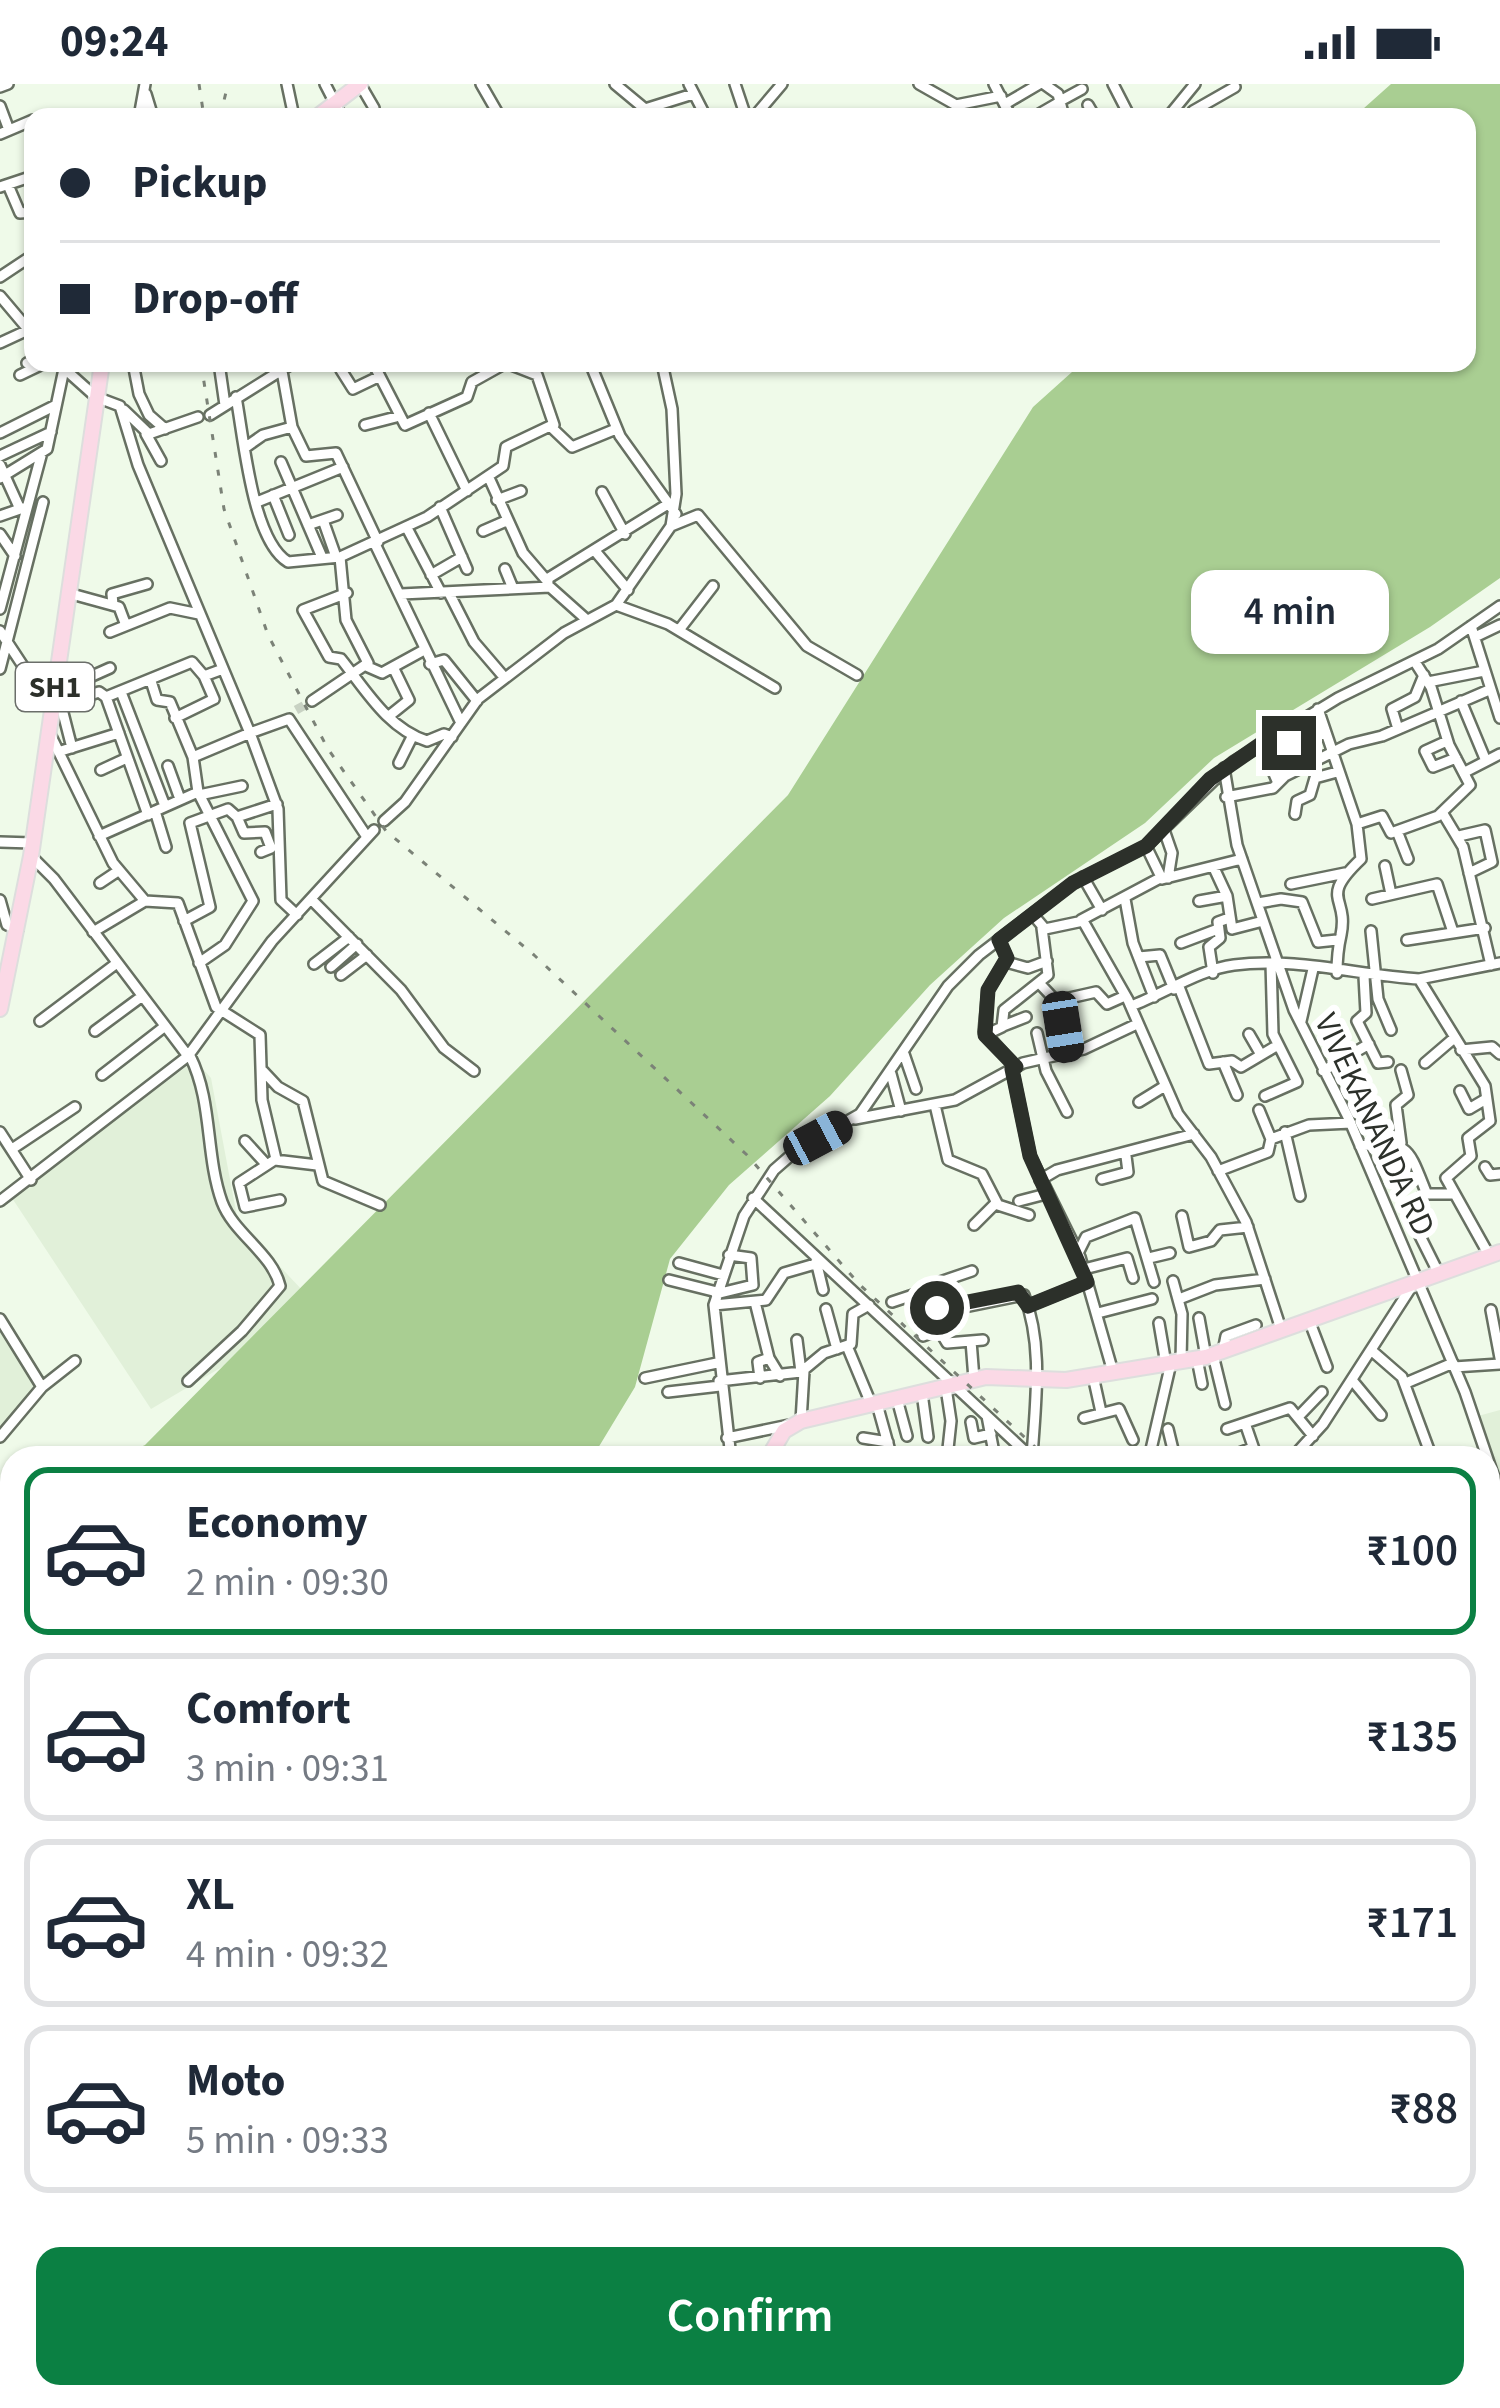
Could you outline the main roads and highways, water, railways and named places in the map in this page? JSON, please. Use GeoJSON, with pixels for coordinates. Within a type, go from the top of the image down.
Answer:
{"type":"FeatureCollection","features":[{"type":"Feature","properties":{"kind":"main road"},"geometry":{"type":"LineString","coordinates":[[341,108],[360,84]]}},
{"type":"Feature","properties":{"kind":"main road","name":"SH1"},"geometry":{"type":"LineString","coordinates":[[0,1010],[55,704],[100,372]]}},
{"type":"Feature","properties":{"kind":"main road"},"geometry":{"type":"LineString","coordinates":[[780,1446],[795,1423],[974,1379],[1093,1376],[1194,1359],[1415,1285],[1495,1253]]}},
{"type":"Feature","properties":{"kind":"tunnel"},"geometry":{"type":"LineString","coordinates":[[296,710],[312,701]]}},
{"type":"Feature","properties":{"kind":"railway"},"geometry":{"type":"LineString","coordinates":[[199,84],[203,108]]}},
{"type":"Feature","properties":{"kind":"railway"},"geometry":{"type":"LineString","coordinates":[[222,108],[228,84]]}},
{"type":"Feature","properties":{"kind":"railway"},"geometry":{"type":"LineString","coordinates":[[202,372],[224,509],[268,635],[328,749],[386,831],[534,955],[747,1155],[859,1284],[1034,1446]]}}]}
